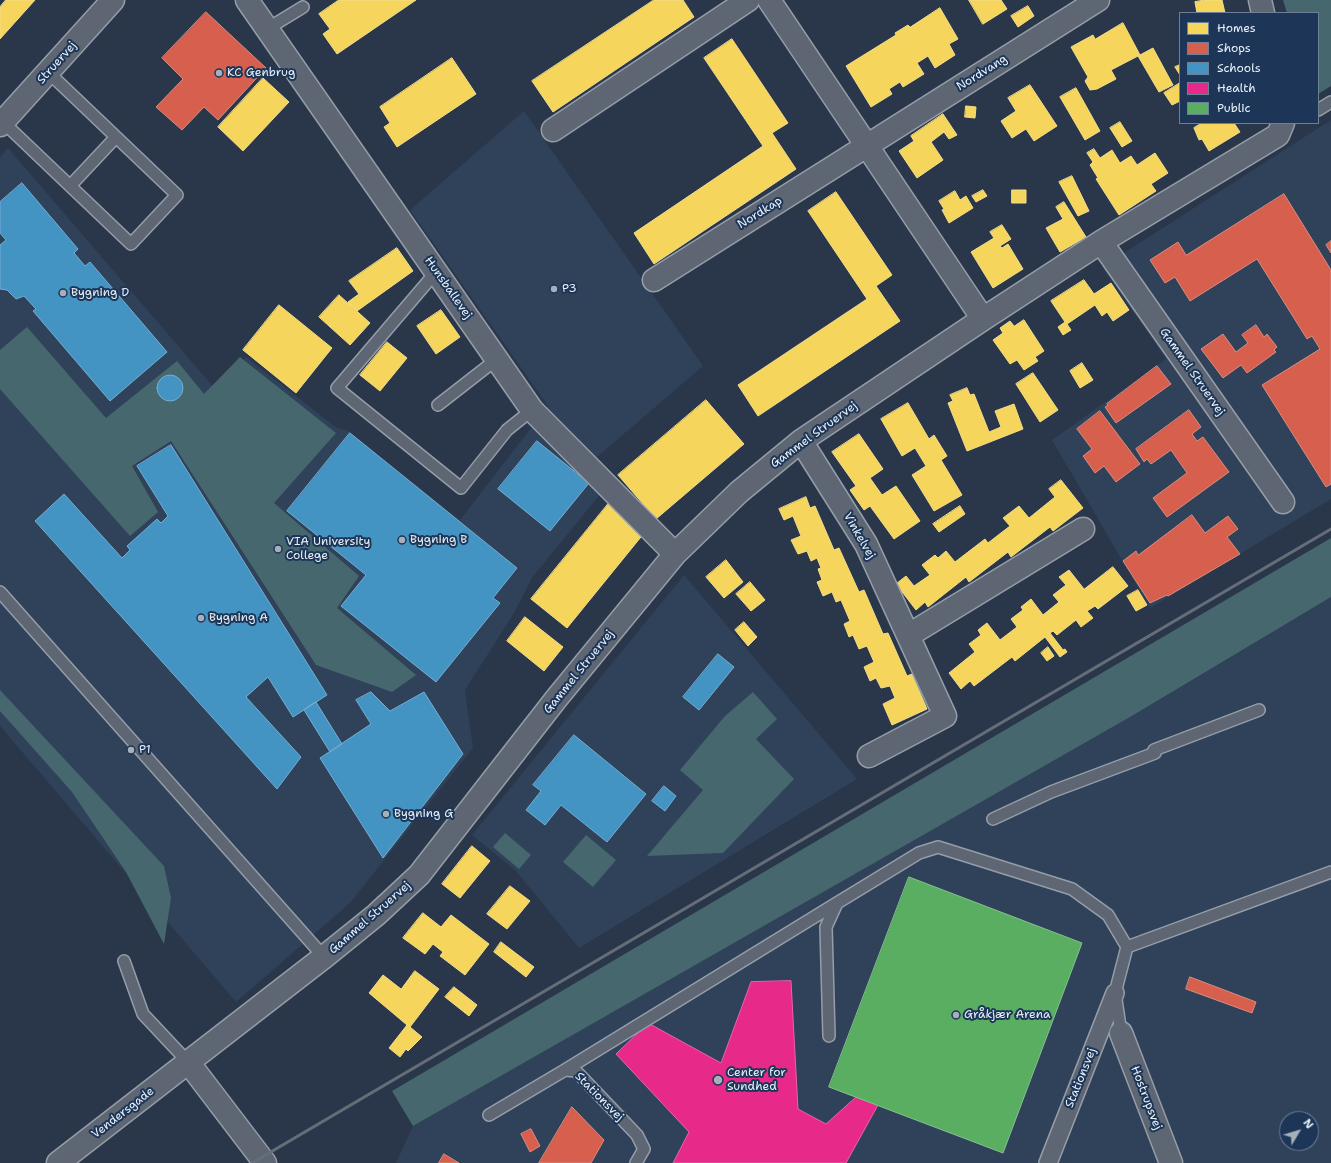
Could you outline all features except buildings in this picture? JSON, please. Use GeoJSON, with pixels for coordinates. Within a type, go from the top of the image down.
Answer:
{"type":"FeatureCollection","features":[{"type":"Feature","properties":{"kind":"street","name":"Struervej"},"geometry":{"type":"LineString","coordinates":[[2,124],[113,0]]}},
{"type":"Feature","properties":{"kind":"street","name":"Hunsballevej"},"geometry":{"type":"LineString","coordinates":[[247,0],[532,410],[675,554]]}},
{"type":"Feature","properties":{"kind":"street"},"geometry":{"type":"LineString","coordinates":[[553,130],[748,0]]}},
{"type":"Feature","properties":{"kind":"street"},"geometry":{"type":"LineString","coordinates":[[769,0],[983,319]]}},
{"type":"Feature","properties":{"kind":"street","name":"Nordvang"},"geometry":{"type":"LineString","coordinates":[[866,145],[1098,0]]}},
{"type":"Feature","properties":{"kind":"street"},"geometry":{"type":"LineString","coordinates":[[1260,0],[1263,12]]}},
{"type":"Feature","properties":{"kind":"street","name":"Gammel Struervej"},"geometry":{"type":"LineString","coordinates":[[188,1062],[324,958],[376,915],[419,875],[556,699],[675,554],[738,492],[801,441],[983,319],[1101,242],[1280,129]]}},
{"type":"Feature","properties":{"kind":"street","name":"Nordkap"},"geometry":{"type":"LineString","coordinates":[[654,280],[866,145]]}},
{"type":"Feature","properties":{"kind":"street","name":"Gammel Struervej"},"geometry":{"type":"LineString","coordinates":[[1101,242],[1283,502]]}},
{"type":"Feature","properties":{"kind":"street","name":"Vinkelvej"},"geometry":{"type":"LineString","coordinates":[[801,441],[866,544],[945,716],[869,756]]}},
{"type":"Feature","properties":{"kind":"street"},"geometry":{"type":"LineString","coordinates":[[909,635],[1083,529]]}},
{"type":"Feature","properties":{"kind":"street","name":"Stationsvej"},"geometry":{"type":"LineString","coordinates":[[1048,1163],[1115,993]]}},
{"type":"Feature","properties":{"kind":"street","name":"Hostrupsvej"},"geometry":{"type":"LineString","coordinates":[[1121,1033],[1171,1163]]}},
{"type":"Feature","properties":{"kind":"street"},"geometry":{"type":"LineString","coordinates":[[188,1062],[264,1163]]}},
{"type":"Feature","properties":{"kind":"street","name":"Vendersgade"},"geometry":{"type":"LineString","coordinates":[[58,1163],[188,1062]]}},
{"type":"Feature","properties":{"kind":"lane"},"geometry":{"type":"LineString","coordinates":[[267,29],[303,7]]}},
{"type":"Feature","properties":{"kind":"lane"},"geometry":{"type":"LineString","coordinates":[[2,124],[131,244],[177,195],[48,72]]}},
{"type":"Feature","properties":{"kind":"lane"},"geometry":{"type":"LineString","coordinates":[[1319,109],[1331,102]]}},
{"type":"Feature","properties":{"kind":"lane"},"geometry":{"type":"LineString","coordinates":[[70,186],[116,137]]}},
{"type":"Feature","properties":{"kind":"lane"},"geometry":{"type":"LineString","coordinates":[[436,272],[360,358],[337,388],[461,488],[507,430],[532,410]]}},
{"type":"Feature","properties":{"kind":"lane"},"geometry":{"type":"LineString","coordinates":[[438,405],[497,359]]}},
{"type":"Feature","properties":{"kind":"lane"},"geometry":{"type":"LineString","coordinates":[[0,592],[324,958]]}},
{"type":"Feature","properties":{"kind":"lane"},"geometry":{"type":"LineString","coordinates":[[993,819],[1051,792],[1259,710]]}},
{"type":"Feature","properties":{"kind":"lane"},"geometry":{"type":"LineString","coordinates":[[565,1070],[919,853],[938,847],[1072,889],[1108,915],[1127,947],[1115,993],[1121,1033]]}},
{"type":"Feature","properties":{"kind":"lane"},"geometry":{"type":"LineString","coordinates":[[1127,947],[1331,872]]}},
{"type":"Feature","properties":{"kind":"lane"},"geometry":{"type":"LineString","coordinates":[[829,1036],[826,927],[837,903]]}},
{"type":"Feature","properties":{"kind":"lane"},"geometry":{"type":"LineString","coordinates":[[124,961],[143,1014],[188,1062]]}},
{"type":"Feature","properties":{"kind":"lane","name":"Stationsvej"},"geometry":{"type":"LineString","coordinates":[[489,1115],[565,1070],[576,1071],[637,1134],[644,1149],[636,1163]]}},
{"type":"Feature","properties":{"kind":"shaded area","name":"VIA University College"},"geometry":{"type":"Polygon","coordinates":[[[524,111],[703,366],[597,457],[615,476],[532,578],[514,613],[465,690],[473,748],[350,903],[236,1002],[0,726],[0,157],[8,148],[216,390],[246,357],[337,428],[348,431],[460,520],[548,406],[410,210],[524,111]]]}},
{"type":"Feature","properties":{"kind":"shaded area"},"geometry":{"type":"Polygon","coordinates":[[[1331,120],[1331,499],[1150,608],[1052,440],[1166,359],[1102,267],[1331,120]]]}},
{"type":"Feature","properties":{"kind":"shaded area"},"geometry":{"type":"Polygon","coordinates":[[[684,575],[857,779],[579,948],[516,871],[472,835],[684,575]]]}},
{"type":"Feature","properties":{"kind":"shaded area"},"geometry":{"type":"Polygon","coordinates":[[[1331,597],[1331,1163],[396,1163],[413,1126],[1331,597]]]}},
{"type":"Feature","properties":{"kind":"green space"},"geometry":{"type":"Polygon","coordinates":[[[1283,0],[1331,0],[1331,86],[1319,93],[1319,12],[1287,12],[1283,0]]]}},
{"type":"Feature","properties":{"kind":"green space"},"geometry":{"type":"Polygon","coordinates":[[[27,327],[106,418],[177,361],[204,394],[240,357],[336,433],[274,503],[359,576],[337,608],[416,675],[392,692],[316,665],[171,441],[132,466],[158,512],[130,536],[0,389],[0,350],[27,327]]]}},
{"type":"Feature","properties":{"kind":"green space"},"geometry":{"type":"Polygon","coordinates":[[[1331,538],[1331,597],[1130,717],[413,1126],[392,1091],[1331,538]]]}},
{"type":"Feature","properties":{"kind":"green space"},"geometry":{"type":"Polygon","coordinates":[[[0,690],[164,866],[171,898],[164,944],[126,872],[72,792],[0,711],[0,690]]]}},
{"type":"Feature","properties":{"kind":"green space"},"geometry":{"type":"Polygon","coordinates":[[[753,692],[777,719],[756,739],[794,779],[723,853],[647,856],[703,790],[680,770],[725,716],[753,692]]]}},
{"type":"Feature","properties":{"kind":"green space"},"geometry":{"type":"Polygon","coordinates":[[[505,833],[531,855],[519,869],[493,847],[505,833]]]}},
{"type":"Feature","properties":{"kind":"green space"},"geometry":{"type":"Polygon","coordinates":[[[586,835],[616,860],[593,887],[563,862],[586,835]]]}},
{"type":"Feature","properties":{"kind":"railway"},"geometry":{"type":"LineString","coordinates":[[252,1163],[1331,529]]}},
{"type":"Feature","properties":{"kind":"place","name":"KC Genbrug"},"geometry":{"type":"Point","coordinates":[219,73]}},
{"type":"Feature","properties":{"kind":"place","name":"P3"},"geometry":{"type":"Point","coordinates":[554,289]}},
{"type":"Feature","properties":{"kind":"place","name":"Bygning D"},"geometry":{"type":"Point","coordinates":[63,293]}},
{"type":"Feature","properties":{"kind":"place","name":"Bygning B"},"geometry":{"type":"Point","coordinates":[402,540]}},
{"type":"Feature","properties":{"kind":"place","name":"VIA University College"},"geometry":{"type":"Point","coordinates":[278,549]}},
{"type":"Feature","properties":{"kind":"place","name":"Bygning A"},"geometry":{"type":"Point","coordinates":[201,618]}},
{"type":"Feature","properties":{"kind":"place","name":"P1"},"geometry":{"type":"Point","coordinates":[131,750]}},
{"type":"Feature","properties":{"kind":"place","name":"Bygning G"},"geometry":{"type":"Point","coordinates":[386,814]}},
{"type":"Feature","properties":{"kind":"place","name":"Gråkjær Arena"},"geometry":{"type":"Point","coordinates":[956,1015]}},
{"type":"Feature","properties":{"kind":"place","name":"Center for Sundhed"},"geometry":{"type":"Point","coordinates":[718,1080]}}]}
